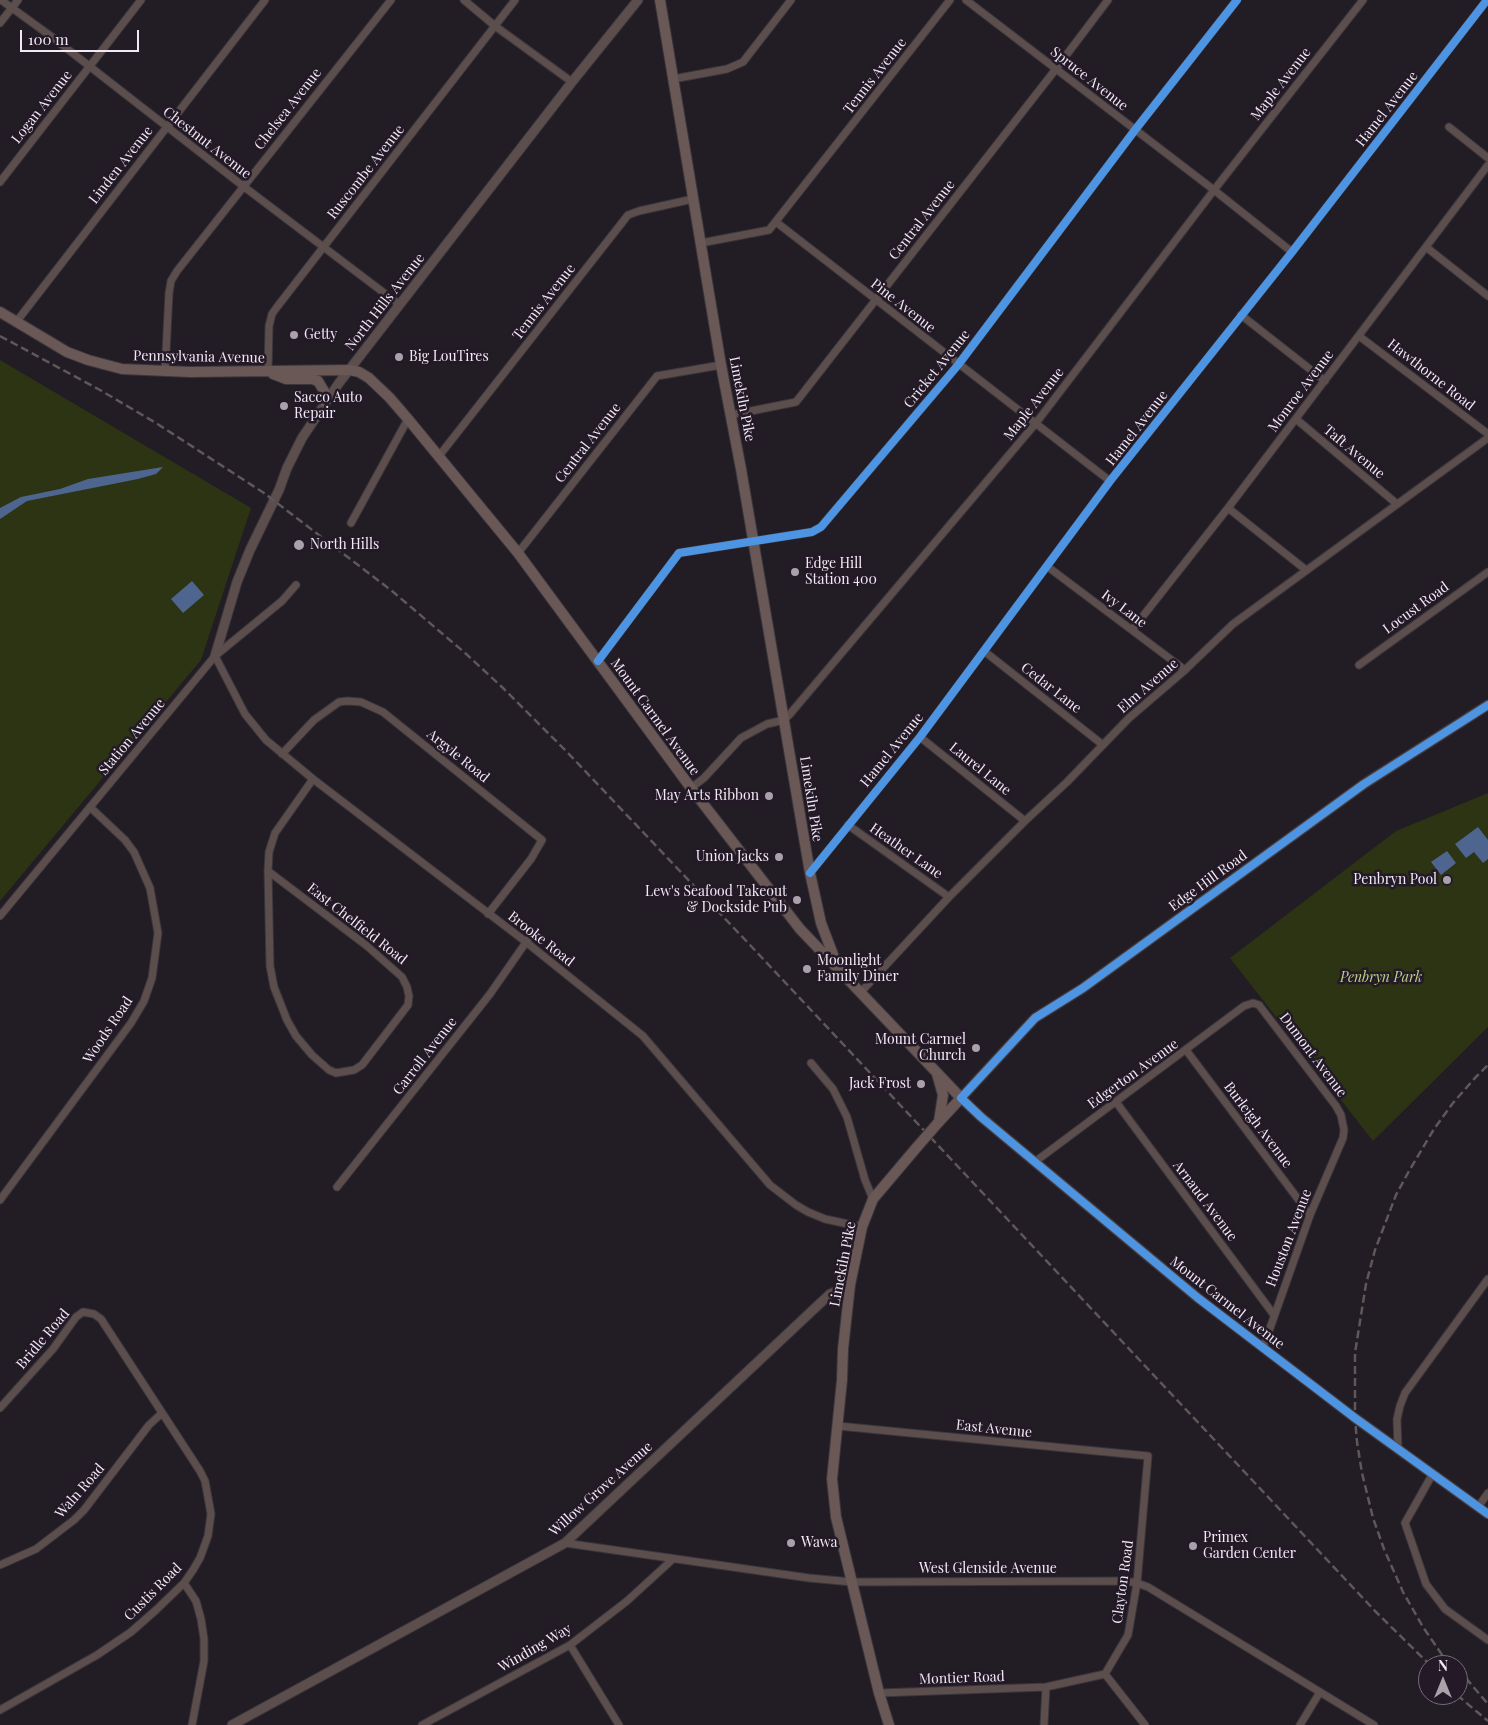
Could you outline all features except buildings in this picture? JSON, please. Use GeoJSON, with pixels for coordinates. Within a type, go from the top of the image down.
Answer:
{"type":"FeatureCollection","features":[{"type":"Feature","properties":{"kind":"main road","name":"Limekiln Pike"},"geometry":{"type":"LineString","coordinates":[[660,0],[721,365],[810,873],[821,923],[839,971],[961,1098],[873,1199],[862,1227],[850,1285],[832,1479],[836,1517],[879,1693],[889,1725]]}},
{"type":"Feature","properties":{"kind":"main road","name":"Pennsylvania Avenue"},"geometry":{"type":"LineString","coordinates":[[0,312],[67,352],[122,369],[165,372],[350,370]]}},
{"type":"Feature","properties":{"kind":"main road","name":"Mount Carmel Avenue"},"geometry":{"type":"LineString","coordinates":[[350,370],[359,372],[369,378],[389,397],[518,553],[691,788],[800,929],[839,971]]}},
{"type":"Feature","properties":{"kind":"main road"},"geometry":{"type":"LineString","coordinates":[[268,372],[286,378],[318,381],[324,392],[325,402]]}},
{"type":"Feature","properties":{"kind":"main road"},"geometry":{"type":"LineString","coordinates":[[937,1073],[943,1095],[938,1123]]}},
{"type":"Feature","properties":{"kind":"street","name":"Chestnut Avenue"},"geometry":{"type":"LineString","coordinates":[[1,0],[400,304]]}},
{"type":"Feature","properties":{"kind":"street"},"geometry":{"type":"LineString","coordinates":[[0,23],[18,0]]}},
{"type":"Feature","properties":{"kind":"street","name":"Logan Avenue"},"geometry":{"type":"LineString","coordinates":[[0,182],[141,0]]}},
{"type":"Feature","properties":{"kind":"street","name":"Linden Avenue"},"geometry":{"type":"LineString","coordinates":[[16,321],[265,0]]}},
{"type":"Feature","properties":{"kind":"street","name":"Chelsea Avenue"},"geometry":{"type":"LineString","coordinates":[[165,372],[171,281],[243,186],[391,0]]}},
{"type":"Feature","properties":{"kind":"street"},"geometry":{"type":"LineString","coordinates":[[464,0],[495,26],[572,82]]}},
{"type":"Feature","properties":{"kind":"street","name":"Ruscombe Avenue"},"geometry":{"type":"LineString","coordinates":[[268,372],[268,326],[272,314],[516,0]]}},
{"type":"Feature","properties":{"kind":"street","name":"North Hills Avenue"},"geometry":{"type":"LineString","coordinates":[[215,656],[232,596],[250,550],[302,438],[325,402],[572,82],[638,0]]}},
{"type":"Feature","properties":{"kind":"street"},"geometry":{"type":"LineString","coordinates":[[673,79],[728,69],[743,62],[790,0]]}},
{"type":"Feature","properties":{"kind":"street","name":"Tennis Avenue"},"geometry":{"type":"LineString","coordinates":[[701,243],[770,230],[950,0]]}},
{"type":"Feature","properties":{"kind":"street","name":"Spruce Avenue"},"geometry":{"type":"LineString","coordinates":[[966,0],[1292,252]]}},
{"type":"Feature","properties":{"kind":"street","name":"Central Avenue"},"geometry":{"type":"LineString","coordinates":[[731,415],[796,402],[1108,0]]}},
{"type":"Feature","properties":{"kind":"street","name":"Cricket Avenue"},"geometry":{"type":"LineString","coordinates":[[598,661],[679,553],[812,532],[821,527],[958,364],[1135,130],[1237,0]]}},
{"type":"Feature","properties":{"kind":"street","name":"Maple Avenue"},"geometry":{"type":"LineString","coordinates":[[784,720],[1036,423],[1214,190],[1363,0]]}},
{"type":"Feature","properties":{"kind":"street","name":"Hamel Avenue"},"geometry":{"type":"LineString","coordinates":[[810,873],[920,737],[1110,481],[1292,252],[1487,0]]}},
{"type":"Feature","properties":{"kind":"street"},"geometry":{"type":"LineString","coordinates":[[1449,127],[1488,158]]}},
{"type":"Feature","properties":{"kind":"street","name":"Monroe Avenue"},"geometry":{"type":"LineString","coordinates":[[1132,630],[1360,336],[1488,165]]}},
{"type":"Feature","properties":{"kind":"street","name":"Tennis Avenue"},"geometry":{"type":"LineString","coordinates":[[439,456],[628,215],[693,199]]}},
{"type":"Feature","properties":{"kind":"street","name":"Pine Avenue"},"geometry":{"type":"LineString","coordinates":[[776,222],[1110,481]]}},
{"type":"Feature","properties":{"kind":"street"},"geometry":{"type":"LineString","coordinates":[[1426,247],[1488,296]]}},
{"type":"Feature","properties":{"kind":"street"},"geometry":{"type":"LineString","coordinates":[[1242,315],[1325,380]]}},
{"type":"Feature","properties":{"kind":"street","name":"Hawthorne Road"},"geometry":{"type":"LineString","coordinates":[[1360,336],[1488,436]]}},
{"type":"Feature","properties":{"kind":"street","name":"Central Avenue"},"geometry":{"type":"LineString","coordinates":[[518,553],[656,376],[721,365]]}},
{"type":"Feature","properties":{"kind":"street"},"geometry":{"type":"LineString","coordinates":[[351,523],[408,418]]}},
{"type":"Feature","properties":{"kind":"street","name":"Taft Avenue"},"geometry":{"type":"LineString","coordinates":[[1296,419],[1397,504]]}},
{"type":"Feature","properties":{"kind":"street","name":"Elm Avenue"},"geometry":{"type":"LineString","coordinates":[[860,993],[949,897],[1067,782],[1129,718],[1185,670],[1233,624],[1488,436]]}},
{"type":"Feature","properties":{"kind":"street"},"geometry":{"type":"LineString","coordinates":[[1228,508],[1306,570]]}},
{"type":"Feature","properties":{"kind":"street","name":"Ivy Lane"},"geometry":{"type":"LineString","coordinates":[[1048,567],[1185,670]]}},
{"type":"Feature","properties":{"kind":"street","name":"Locust Road"},"geometry":{"type":"LineString","coordinates":[[1360,664],[1488,572]]}},
{"type":"Feature","properties":{"kind":"street","name":"Station Avenue"},"geometry":{"type":"LineString","coordinates":[[0,916],[215,656],[282,601],[296,585]]}},
{"type":"Feature","properties":{"kind":"street","name":"Cedar Lane"},"geometry":{"type":"LineString","coordinates":[[984,651],[1103,745]]}},
{"type":"Feature","properties":{"kind":"street","name":"Brooke Road"},"geometry":{"type":"LineString","coordinates":[[215,656],[245,714],[255,728],[282,754],[488,914],[527,940],[643,1036],[770,1185],[808,1212],[825,1219],[862,1227]]}},
{"type":"Feature","properties":{"kind":"street","name":"Argyle Road"},"geometry":{"type":"LineString","coordinates":[[282,754],[314,720],[339,702],[361,702],[383,712],[542,840],[531,859],[488,914]]}},
{"type":"Feature","properties":{"kind":"street","name":"Edge Hill Road"},"geometry":{"type":"LineString","coordinates":[[961,1098],[1035,1018],[1083,988],[1364,784],[1488,705]]}},
{"type":"Feature","properties":{"kind":"street"},"geometry":{"type":"LineString","coordinates":[[691,788],[704,778],[741,738],[766,724],[784,720]]}},
{"type":"Feature","properties":{"kind":"street","name":"Laurel Lane"},"geometry":{"type":"LineString","coordinates":[[920,737],[1025,821]]}},
{"type":"Feature","properties":{"kind":"street"},"geometry":{"type":"LineString","coordinates":[[268,871],[268,852],[275,833],[314,779]]}},
{"type":"Feature","properties":{"kind":"street","name":"Woods Road"},"geometry":{"type":"LineString","coordinates":[[0,1200],[131,1023],[144,1001],[152,978],[158,933],[150,888],[134,852],[125,840],[90,807]]}},
{"type":"Feature","properties":{"kind":"street","name":"Heather Lane"},"geometry":{"type":"LineString","coordinates":[[848,825],[949,897]]}},
{"type":"Feature","properties":{"kind":"street","name":"East Chelfield Road"},"geometry":{"type":"LineString","coordinates":[[268,871],[381,958],[402,977],[407,986],[408,1005],[362,1065],[354,1070],[336,1073],[312,1055],[292,1028],[274,987],[270,956],[268,871]]}},
{"type":"Feature","properties":{"kind":"street","name":"Carroll Avenue"},"geometry":{"type":"LineString","coordinates":[[337,1187],[490,994],[527,940]]}},
{"type":"Feature","properties":{"kind":"street","name":"Dumont Avenue"},"geometry":{"type":"LineString","coordinates":[[1244,1006],[1252,1003],[1259,1005],[1264,1010],[1336,1106],[1343,1123],[1343,1138]]}},
{"type":"Feature","properties":{"kind":"street","name":"Edgerton Avenue"},"geometry":{"type":"LineString","coordinates":[[1036,1161],[1244,1006]]}},
{"type":"Feature","properties":{"kind":"street","name":"Burleigh Avenue"},"geometry":{"type":"LineString","coordinates":[[1186,1050],[1310,1216]]}},
{"type":"Feature","properties":{"kind":"street"},"geometry":{"type":"LineString","coordinates":[[811,1063],[840,1101],[865,1180],[873,1199]]}},
{"type":"Feature","properties":{"kind":"street","name":"Mount Carmel Avenue"},"geometry":{"type":"LineString","coordinates":[[961,1098],[981,1117],[1198,1298],[1432,1475],[1488,1514]]}},
{"type":"Feature","properties":{"kind":"street","name":"Arnaud Avenue"},"geometry":{"type":"LineString","coordinates":[[1116,1102],[1274,1315]]}},
{"type":"Feature","properties":{"kind":"street","name":"Houston Avenue"},"geometry":{"type":"LineString","coordinates":[[1263,1348],[1310,1216],[1343,1138]]}},
{"type":"Feature","properties":{"kind":"street"},"geometry":{"type":"LineString","coordinates":[[1398,1449],[1397,1420],[1405,1392],[1488,1279]]}},
{"type":"Feature","properties":{"kind":"street","name":"Willow Grove Avenue"},"geometry":{"type":"LineString","coordinates":[[232,1725],[566,1543],[830,1294],[850,1285]]}},
{"type":"Feature","properties":{"kind":"street","name":"Bridle Road"},"geometry":{"type":"LineString","coordinates":[[0,1408],[53,1349],[76,1317],[86,1312]]}},
{"type":"Feature","properties":{"kind":"street","name":"Custis Road"},"geometry":{"type":"LineString","coordinates":[[0,1710],[98,1655],[116,1643],[156,1610],[184,1582],[200,1558],[208,1536],[210,1503],[205,1481],[200,1471],[101,1319],[94,1314],[86,1312]]}},
{"type":"Feature","properties":{"kind":"street","name":"Waln Road"},"geometry":{"type":"LineString","coordinates":[[0,1565],[36,1549],[74,1520],[84,1510],[149,1425],[162,1413]]}},
{"type":"Feature","properties":{"kind":"street","name":"East Avenue"},"geometry":{"type":"LineString","coordinates":[[838,1426],[1148,1456]]}},
{"type":"Feature","properties":{"kind":"street","name":"Clayton Road"},"geometry":{"type":"LineString","coordinates":[[1105,1674],[1128,1636],[1138,1583],[1148,1456]]}},
{"type":"Feature","properties":{"kind":"street"},"geometry":{"type":"LineString","coordinates":[[1432,1475],[1405,1524],[1426,1584],[1445,1609],[1488,1640]]}},
{"type":"Feature","properties":{"kind":"street"},"geometry":{"type":"LineString","coordinates":[[1478,1506],[1488,1493]]}},
{"type":"Feature","properties":{"kind":"street","name":"West Glenside Avenue"},"geometry":{"type":"LineString","coordinates":[[566,1543],[852,1582],[1126,1581],[1138,1583],[1148,1587],[1374,1725]]}},
{"type":"Feature","properties":{"kind":"street","name":"Winding Way"},"geometry":{"type":"LineString","coordinates":[[422,1725],[570,1645],[627,1601],[673,1559]]}},
{"type":"Feature","properties":{"kind":"street"},"geometry":{"type":"LineString","coordinates":[[184,1582],[196,1601],[204,1638],[204,1661],[192,1725]]}},
{"type":"Feature","properties":{"kind":"street"},"geometry":{"type":"LineString","coordinates":[[570,1645],[618,1725]]}},
{"type":"Feature","properties":{"kind":"street"},"geometry":{"type":"LineString","coordinates":[[1044,1725],[1046,1687],[1105,1674],[1145,1725]]}},
{"type":"Feature","properties":{"kind":"street","name":"Montier Road"},"geometry":{"type":"LineString","coordinates":[[879,1693],[1046,1687]]}},
{"type":"Feature","properties":{"kind":"street"},"geometry":{"type":"LineString","coordinates":[[1300,1725],[1320,1692]]}},
{"type":"Feature","properties":{"kind":"green space"},"geometry":{"type":"Polygon","coordinates":[[[0,360],[251,508],[201,660],[0,901],[0,360]]]}},
{"type":"Feature","properties":{"kind":"green space","name":"Penbryn Park"},"geometry":{"type":"Polygon","coordinates":[[[1488,793],[1488,1027],[1373,1141],[1230,958],[1396,831],[1488,793]]]}},
{"type":"Feature","properties":{"kind":"water"},"geometry":{"type":"Polygon","coordinates":[[[163,467],[156,474],[138,479],[27,501],[0,519],[0,508],[21,497],[60,489],[88,479],[163,467]]]}},
{"type":"Feature","properties":{"kind":"water"},"geometry":{"type":"Polygon","coordinates":[[[192,581],[204,595],[183,613],[171,599],[192,581]]]}},
{"type":"Feature","properties":{"kind":"water"},"geometry":{"type":"Polygon","coordinates":[[[1478,827],[1488,840],[1488,859],[1483,863],[1474,852],[1466,858],[1455,844],[1478,827]]]}},
{"type":"Feature","properties":{"kind":"water"},"geometry":{"type":"Polygon","coordinates":[[[1447,851],[1456,863],[1441,875],[1431,862],[1447,851]]]}},
{"type":"Feature","properties":{"kind":"railway"},"geometry":{"type":"LineString","coordinates":[[0,336],[100,390],[156,423],[264,493],[392,591],[503,688],[568,753],[1375,1611],[1420,1655]]}},
{"type":"Feature","properties":{"kind":"railway"},"geometry":{"type":"LineString","coordinates":[[1442,1655],[1403,1592],[1373,1518],[1357,1442],[1355,1353],[1366,1284],[1375,1250],[1396,1195],[1434,1129],[1453,1103],[1488,1065]]}},
{"type":"Feature","properties":{"kind":"railway"},"geometry":{"type":"LineString","coordinates":[[1468,1681],[1488,1704]]}},
{"type":"Feature","properties":{"kind":"railway"},"geometry":{"type":"LineString","coordinates":[[1468,1704],[1488,1721]]}},
{"type":"Feature","properties":{"kind":"cycle path"},"geometry":{"type":"LineString","coordinates":[[598,661],[679,553],[812,532],[821,527],[958,365],[1135,130],[1237,0]]}},
{"type":"Feature","properties":{"kind":"cycle path"},"geometry":{"type":"LineString","coordinates":[[810,873],[920,737],[1110,481],[1292,252],[1487,0]]}},
{"type":"Feature","properties":{"kind":"cycle path"},"geometry":{"type":"LineString","coordinates":[[1488,705],[1364,784],[1083,988],[1035,1018],[961,1098],[981,1117],[1198,1298],[1355,1418],[1488,1514]]}},
{"type":"Feature","properties":{"kind":"place","name":"Getty"},"geometry":{"type":"Point","coordinates":[294,335]}},
{"type":"Feature","properties":{"kind":"place","name":"Big LouTires"},"geometry":{"type":"Point","coordinates":[399,357]}},
{"type":"Feature","properties":{"kind":"place","name":"Sacco Auto Repair"},"geometry":{"type":"Point","coordinates":[284,406]}},
{"type":"Feature","properties":{"kind":"place","name":"North Hills"},"geometry":{"type":"Point","coordinates":[299,545]}},
{"type":"Feature","properties":{"kind":"place","name":"Edge Hill Station 400"},"geometry":{"type":"Point","coordinates":[795,572]}},
{"type":"Feature","properties":{"kind":"place","name":"May Arts Ribbon"},"geometry":{"type":"Point","coordinates":[769,796]}},
{"type":"Feature","properties":{"kind":"place","name":"Union Jacks"},"geometry":{"type":"Point","coordinates":[779,857]}},
{"type":"Feature","properties":{"kind":"place","name":"Penbryn Pool"},"geometry":{"type":"Point","coordinates":[1447,880]}},
{"type":"Feature","properties":{"kind":"place","name":"Lew's Seafood Takeout & Dockside Pub"},"geometry":{"type":"Point","coordinates":[797,900]}},
{"type":"Feature","properties":{"kind":"place","name":"Moonlight Family Diner"},"geometry":{"type":"Point","coordinates":[807,969]}},
{"type":"Feature","properties":{"kind":"place","name":"Mount Carmel Church"},"geometry":{"type":"Point","coordinates":[976,1048]}},
{"type":"Feature","properties":{"kind":"place","name":"Jack Frost"},"geometry":{"type":"Point","coordinates":[921,1084]}},
{"type":"Feature","properties":{"kind":"place","name":"Wawa"},"geometry":{"type":"Point","coordinates":[791,1543]}},
{"type":"Feature","properties":{"kind":"place","name":"Primex Garden Center"},"geometry":{"type":"Point","coordinates":[1193,1546]}}]}
